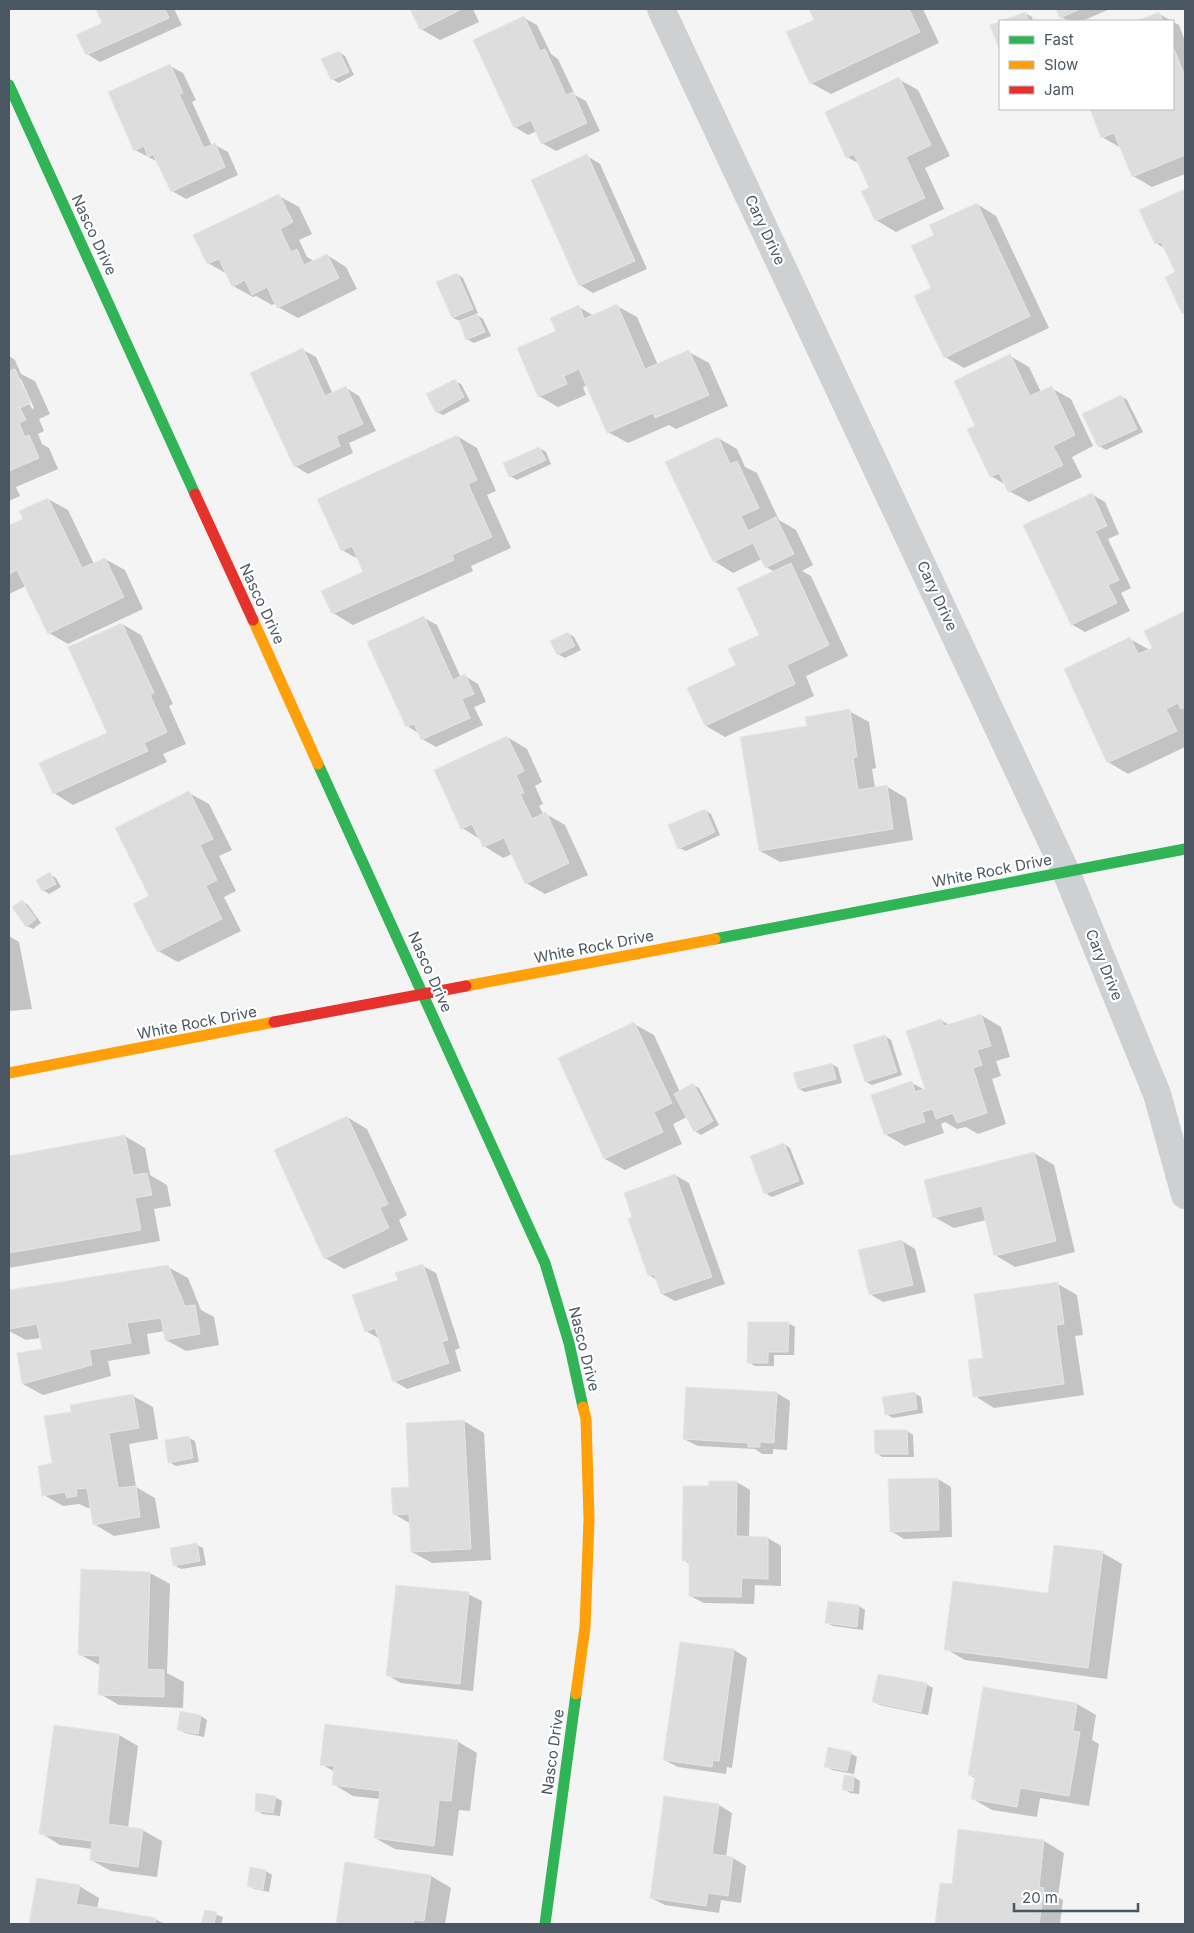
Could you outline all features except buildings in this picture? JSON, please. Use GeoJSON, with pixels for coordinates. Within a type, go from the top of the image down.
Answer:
{"type":"FeatureCollection","features":[{"type":"Feature","properties":{"kind":"street","name":"Cary Drive"},"geometry":{"type":"LineString","coordinates":[[661,9],[1066,872],[1157,1094],[1185,1195]]}},
{"type":"Feature","properties":{"kind":"street","name":"Nasco Drive"},"geometry":{"type":"LineString","coordinates":[[9,85],[545,1263],[569,1344],[586,1419],[589,1519],[585,1627],[545,1924]]}},
{"type":"Feature","properties":{"kind":"street","name":"White Rock Drive"},"geometry":{"type":"LineString","coordinates":[[9,1073],[1185,849]]}},
{"type":"Feature","properties":{"kind":"traffic: fast"},"geometry":{"type":"LineString","coordinates":[[9,85],[195,494]]}},
{"type":"Feature","properties":{"kind":"traffic: fast"},"geometry":{"type":"LineString","coordinates":[[318,764],[545,1263],[569,1343],[583,1407]]}},
{"type":"Feature","properties":{"kind":"traffic: fast"},"geometry":{"type":"LineString","coordinates":[[715,939],[1185,849]]}},
{"type":"Feature","properties":{"kind":"traffic: fast"},"geometry":{"type":"LineString","coordinates":[[545,1924],[576,1694]]}},
{"type":"Feature","properties":{"kind":"traffic: slow"},"geometry":{"type":"LineString","coordinates":[[253,620],[318,764]]}},
{"type":"Feature","properties":{"kind":"traffic: slow"},"geometry":{"type":"LineString","coordinates":[[466,986],[715,939]]}},
{"type":"Feature","properties":{"kind":"traffic: slow"},"geometry":{"type":"LineString","coordinates":[[9,1073],[274,1022]]}},
{"type":"Feature","properties":{"kind":"traffic: slow"},"geometry":{"type":"LineString","coordinates":[[576,1694],[585,1627],[589,1519],[586,1419],[583,1407]]}},
{"type":"Feature","properties":{"kind":"traffic: jam"},"geometry":{"type":"LineString","coordinates":[[195,494],[253,620]]}},
{"type":"Feature","properties":{"kind":"traffic: jam"},"geometry":{"type":"LineString","coordinates":[[274,1022],[466,986]]}}]}
